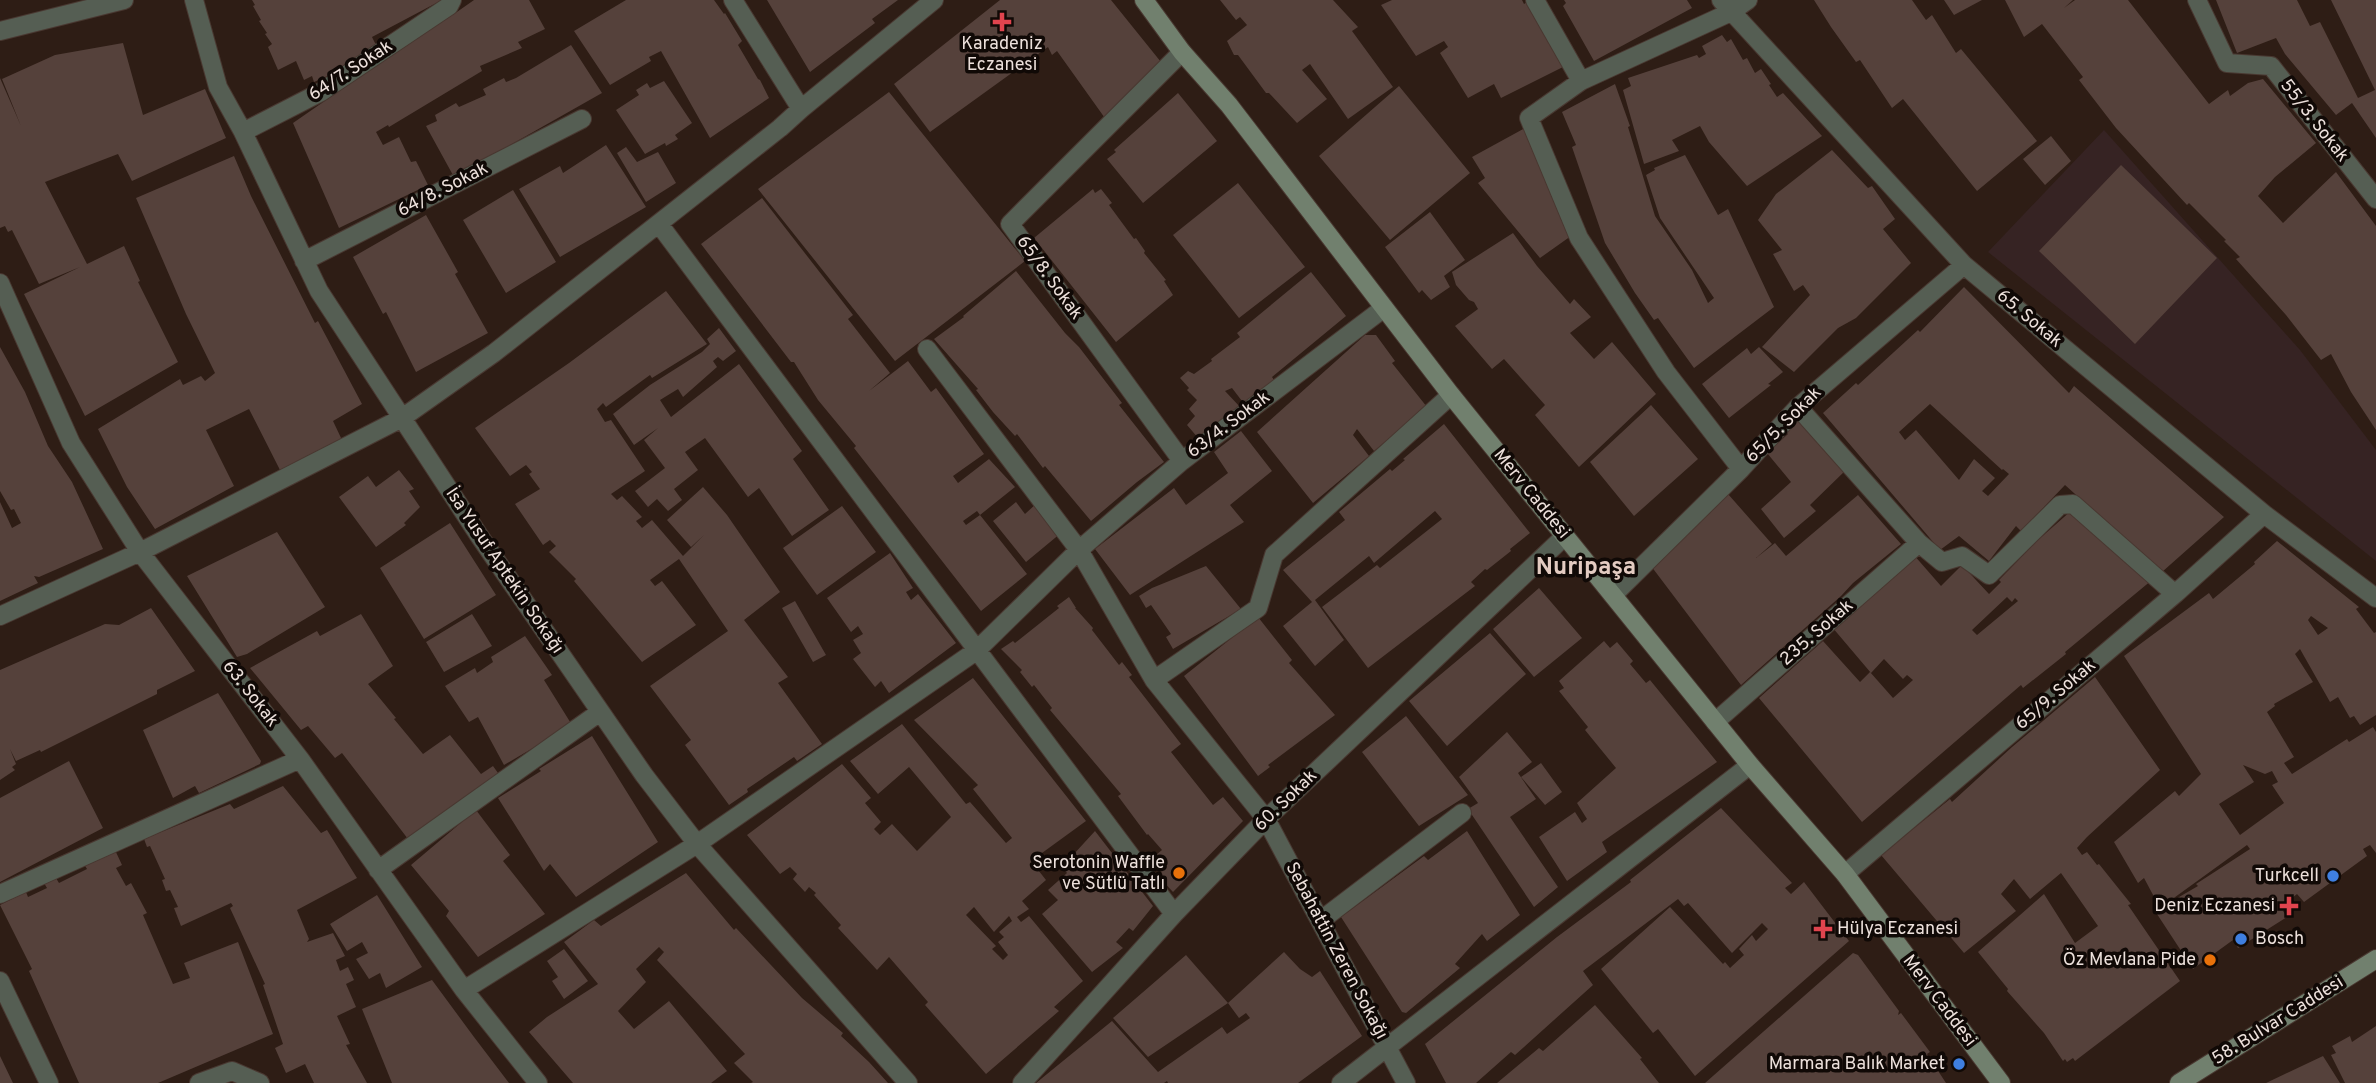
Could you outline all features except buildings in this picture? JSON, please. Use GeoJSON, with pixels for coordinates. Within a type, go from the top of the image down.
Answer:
{"type":"FeatureCollection","features":[{"type":"Feature","properties":{"kind":"main road","name":"Merv Caddesi"},"geometry":{"type":"LineString","coordinates":[[1150,2],[1182,52],[1229,105],[1451,395],[1750,765],[1845,874],[2001,1083]]}},
{"type":"Feature","properties":{"kind":"main road","name":"58. Bulvar Caddesi"},"geometry":{"type":"LineString","coordinates":[[2179,1083],[2376,959]]}},
{"type":"Feature","properties":{"kind":"street"},"geometry":{"type":"LineString","coordinates":[[0,31],[124,0]]}},
{"type":"Feature","properties":{"kind":"street","name":"İsa Yusuf Aptekin Sokağı"},"geometry":{"type":"LineString","coordinates":[[194,0],[218,87],[243,132],[319,291],[480,537],[644,775],[697,844],[908,1083]]}},
{"type":"Feature","properties":{"kind":"street","name":"64/7. Sokak"},"geometry":{"type":"LineString","coordinates":[[243,132],[321,92],[449,6],[452,0]]}},
{"type":"Feature","properties":{"kind":"street"},"geometry":{"type":"LineString","coordinates":[[733,0],[801,108]]}},
{"type":"Feature","properties":{"kind":"street"},"geometry":{"type":"LineString","coordinates":[[0,616],[140,552],[402,418],[494,353],[659,224],[934,0]]}},
{"type":"Feature","properties":{"kind":"street"},"geometry":{"type":"LineString","coordinates":[[1535,0],[1581,81]]}},
{"type":"Feature","properties":{"kind":"street"},"geometry":{"type":"LineString","coordinates":[[1741,468],[1666,372],[1579,238],[1529,118],[1581,81],[1726,6],[1748,0]]}},
{"type":"Feature","properties":{"kind":"street","name":"55/3. Sokak"},"geometry":{"type":"LineString","coordinates":[[2197,0],[2227,63],[2271,66],[2376,200]]}},
{"type":"Feature","properties":{"kind":"street","name":"65. Sokak"},"geometry":{"type":"LineString","coordinates":[[1726,6],[1964,265],[2264,514],[2376,597]]}},
{"type":"Feature","properties":{"kind":"street","name":"65/8. Sokak"},"geometry":{"type":"LineString","coordinates":[[1182,52],[1010,224],[1182,461]]}},
{"type":"Feature","properties":{"kind":"street","name":"64/8. Sokak"},"geometry":{"type":"LineString","coordinates":[[304,261],[582,119]]}},
{"type":"Feature","properties":{"kind":"street"},"geometry":{"type":"LineString","coordinates":[[659,224],[1174,914]]}},
{"type":"Feature","properties":{"kind":"street","name":"65/5. Sokak"},"geometry":{"type":"LineString","coordinates":[[1613,595],[1741,468],[1798,407],[1964,265]]}},
{"type":"Feature","properties":{"kind":"street","name":"63. Sokak"},"geometry":{"type":"LineString","coordinates":[[0,283],[71,443],[140,552],[300,759],[464,990],[538,1083]]}},
{"type":"Feature","properties":{"kind":"street","name":"63/4. Sokak"},"geometry":{"type":"LineString","coordinates":[[464,990],[697,844],[976,651],[1079,550],[1182,461],[1384,308]]}},
{"type":"Feature","properties":{"kind":"street","name":"Sebahattin Zeren Sokağı"},"geometry":{"type":"LineString","coordinates":[[927,349],[1079,550],[1153,680],[1266,819],[1406,1083]]}},
{"type":"Feature","properties":{"kind":"street"},"geometry":{"type":"LineString","coordinates":[[1153,680],[1258,608],[1274,555],[1451,395]]}},
{"type":"Feature","properties":{"kind":"street"},"geometry":{"type":"LineString","coordinates":[[1798,407],[1919,543],[1942,562],[1962,556],[1989,575],[2060,505],[2073,504],[2175,594]]}},
{"type":"Feature","properties":{"kind":"street","name":"65/9. Sokak"},"geometry":{"type":"LineString","coordinates":[[1845,874],[2175,594],[2264,514]]}},
{"type":"Feature","properties":{"kind":"street","name":"60. Sokak"},"geometry":{"type":"LineString","coordinates":[[1022,1083],[1174,914],[1266,819],[1565,536]]}},
{"type":"Feature","properties":{"kind":"street","name":"235. Sokak"},"geometry":{"type":"LineString","coordinates":[[1715,722],[1919,543]]}},
{"type":"Feature","properties":{"kind":"street"},"geometry":{"type":"LineString","coordinates":[[378,870],[600,712]]}},
{"type":"Feature","properties":{"kind":"street"},"geometry":{"type":"LineString","coordinates":[[0,894],[300,759]]}},
{"type":"Feature","properties":{"kind":"street"},"geometry":{"type":"LineString","coordinates":[[1340,1083],[1750,765]]}},
{"type":"Feature","properties":{"kind":"street"},"geometry":{"type":"LineString","coordinates":[[1320,921],[1462,813]]}},
{"type":"Feature","properties":{"kind":"street"},"geometry":{"type":"LineString","coordinates":[[0,981],[49,1083]]}},
{"type":"Feature","properties":{"kind":"street"},"geometry":{"type":"LineString","coordinates":[[199,1083],[232,1071],[260,1083]]}},
{"type":"Feature","properties":{"kind":"shaded area"},"geometry":{"type":"Polygon","coordinates":[[[2104,130],[2300,350],[2376,450],[2376,561],[1988,252],[2104,130]]]}},
{"type":"Feature","properties":{"kind":"place","name":"Karadeniz Eczanesi"},"geometry":{"type":"Point","coordinates":[1002,22]}},
{"type":"Feature","properties":{"kind":"place","name":"Serotonin Waffle ve Sütlü Tatlı"},"geometry":{"type":"Point","coordinates":[1179,873]}},
{"type":"Feature","properties":{"kind":"place","name":"Turkcell"},"geometry":{"type":"Point","coordinates":[2333,876]}},
{"type":"Feature","properties":{"kind":"place","name":"Deniz Eczanesi"},"geometry":{"type":"Point","coordinates":[2289,906]}},
{"type":"Feature","properties":{"kind":"place","name":"Hülya Eczanesi"},"geometry":{"type":"Point","coordinates":[1823,929]}},
{"type":"Feature","properties":{"kind":"place","name":"Bosch"},"geometry":{"type":"Point","coordinates":[2241,939]}},
{"type":"Feature","properties":{"kind":"place","name":"Öz Mevlana Pide"},"geometry":{"type":"Point","coordinates":[2210,960]}},
{"type":"Feature","properties":{"kind":"place","name":"Marmara Balık Market"},"geometry":{"type":"Point","coordinates":[1959,1064]}},
{"type":"Feature","properties":{"kind":"district","name":"Nuripaşa"},"geometry":{"type":"Point","coordinates":[1586,568]}}]}
